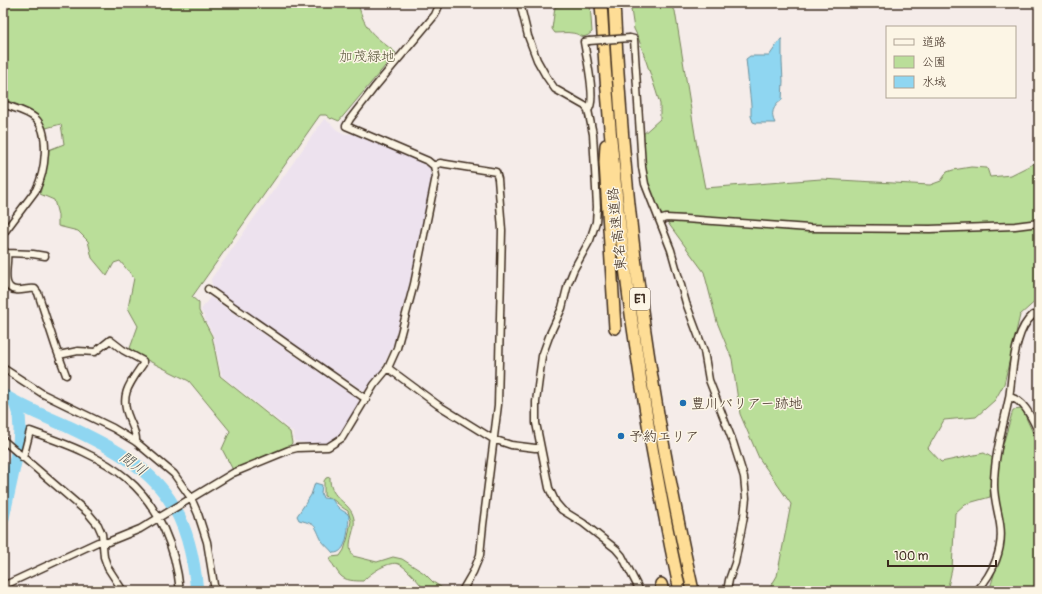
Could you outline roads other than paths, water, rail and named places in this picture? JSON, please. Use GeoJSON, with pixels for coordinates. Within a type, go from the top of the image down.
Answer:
{"type":"FeatureCollection","features":[{"type":"Feature","properties":{"kind":"highway","name":"東名高速道路"},"geometry":{"type":"LineString","coordinates":[[601,3],[608,106],[619,226],[643,402],[680,591]]}},
{"type":"Feature","properties":{"kind":"highway","name":"東名高速道路"},"geometry":{"type":"LineString","coordinates":[[614,3],[625,156],[640,303],[655,399],[677,518],[693,591]]}},
{"type":"Feature","properties":{"kind":"highway"},"geometry":{"type":"LineString","coordinates":[[608,106],[605,162],[615,328]]}},
{"type":"Feature","properties":{"kind":"street"},"geometry":{"type":"LineString","coordinates":[[3,586],[98,542],[108,542],[140,529],[233,473],[289,450],[297,448],[328,447],[335,444],[342,438],[374,385],[388,368],[396,348],[414,284],[436,176],[434,166],[428,162],[346,126],[374,88],[435,15],[440,3]]}},
{"type":"Feature","properties":{"kind":"street"},"geometry":{"type":"LineString","coordinates":[[520,3],[528,36],[537,60],[555,89],[580,102],[588,110],[593,134],[597,207],[596,222],[590,240],[574,269],[568,284],[562,308],[542,356],[536,402],[536,423],[549,488],[562,510],[583,523],[622,556],[640,591]]}},
{"type":"Feature","properties":{"kind":"street"},"geometry":{"type":"LineString","coordinates":[[588,110],[592,103],[591,82],[584,42],[630,38],[634,39],[642,167],[645,184],[671,250],[686,303],[704,351],[709,380],[733,442],[744,477],[746,498],[744,516],[736,563],[729,580],[727,591]]}},
{"type":"Feature","properties":{"kind":"street"},"geometry":{"type":"LineString","coordinates":[[3,104],[34,117],[39,123],[44,134],[45,146],[44,160],[36,190],[3,234]]}},
{"type":"Feature","properties":{"kind":"street"},"geometry":{"type":"LineString","coordinates":[[434,166],[440,163],[496,172],[498,179],[502,230],[500,312],[501,333],[498,405],[482,525],[480,555],[473,572],[462,591]]}},
{"type":"Feature","properties":{"kind":"street"},"geometry":{"type":"LineString","coordinates":[[659,220],[666,218],[685,219],[809,228],[930,229],[1015,226],[1039,223]]}},
{"type":"Feature","properties":{"kind":"street"},"geometry":{"type":"LineString","coordinates":[[45,256],[5,252],[6,282],[12,290],[18,291],[35,289],[38,293],[66,374]]}},
{"type":"Feature","properties":{"kind":"street"},"geometry":{"type":"LineString","coordinates":[[208,289],[366,399]]}},
{"type":"Feature","properties":{"kind":"street"},"geometry":{"type":"LineString","coordinates":[[977,591],[990,575],[998,556],[1001,539],[994,485],[996,462],[1009,397],[1018,340],[1025,323],[1033,315],[1039,315]]}},
{"type":"Feature","properties":{"kind":"street"},"geometry":{"type":"LineString","coordinates":[[59,355],[78,351],[95,352],[110,340],[123,350],[143,361],[144,364],[134,378],[125,396],[124,404],[125,410],[136,433],[136,442]]}},
{"type":"Feature","properties":{"kind":"street"},"geometry":{"type":"LineString","coordinates":[[3,368],[43,394],[113,428],[136,442],[174,474],[190,499],[207,542],[215,591]]}},
{"type":"Feature","properties":{"kind":"street"},"geometry":{"type":"LineString","coordinates":[[388,368],[438,405],[493,440],[516,446],[541,448]]}},
{"type":"Feature","properties":{"kind":"street"},"geometry":{"type":"LineString","coordinates":[[1009,397],[1018,400],[1027,409],[1039,432]]}},
{"type":"Feature","properties":{"kind":"street"},"geometry":{"type":"LineString","coordinates":[[23,457],[30,431],[87,454],[126,478],[148,502],[159,517],[176,567],[180,591]]}},
{"type":"Feature","properties":{"kind":"street"},"geometry":{"type":"LineString","coordinates":[[3,440],[88,513],[98,525],[102,534],[104,557],[108,568],[123,591]]}},
{"type":"Feature","properties":{"kind":"water"},"geometry":{"type":"Polygon","coordinates":[[[781,39],[783,81],[782,100],[773,110],[773,120],[775,123],[756,123],[753,122],[751,116],[746,59],[750,56],[769,56],[781,39]]]}},
{"type":"Feature","properties":{"kind":"water"},"geometry":{"type":"Polygon","coordinates":[[[315,483],[322,485],[321,493],[323,498],[332,499],[338,508],[347,513],[349,516],[346,539],[342,549],[338,552],[333,553],[322,541],[315,526],[299,520],[297,516],[311,495],[315,483]]]}},
{"type":"Feature","properties":{"kind":"waterway","name":"間川"},"geometry":{"type":"LineString","coordinates":[[3,395],[27,408],[97,440],[124,456],[149,475],[169,499],[181,520],[192,555],[197,591]]}},
{"type":"Feature","properties":{"kind":"waterway"},"geometry":{"type":"LineString","coordinates":[[3,518],[19,444],[19,415],[15,403]]}},
{"type":"Feature","properties":{"kind":"place","name":"豊川バリアー跡地"},"geometry":{"type":"Point","coordinates":[683,403]}},
{"type":"Feature","properties":{"kind":"place","name":"予約エリア"},"geometry":{"type":"Point","coordinates":[621,436]}},
{"type":"Feature","properties":{"kind":"park label","name":"加茂緑地"},"geometry":{"type":"Point","coordinates":[367,56]}}]}
